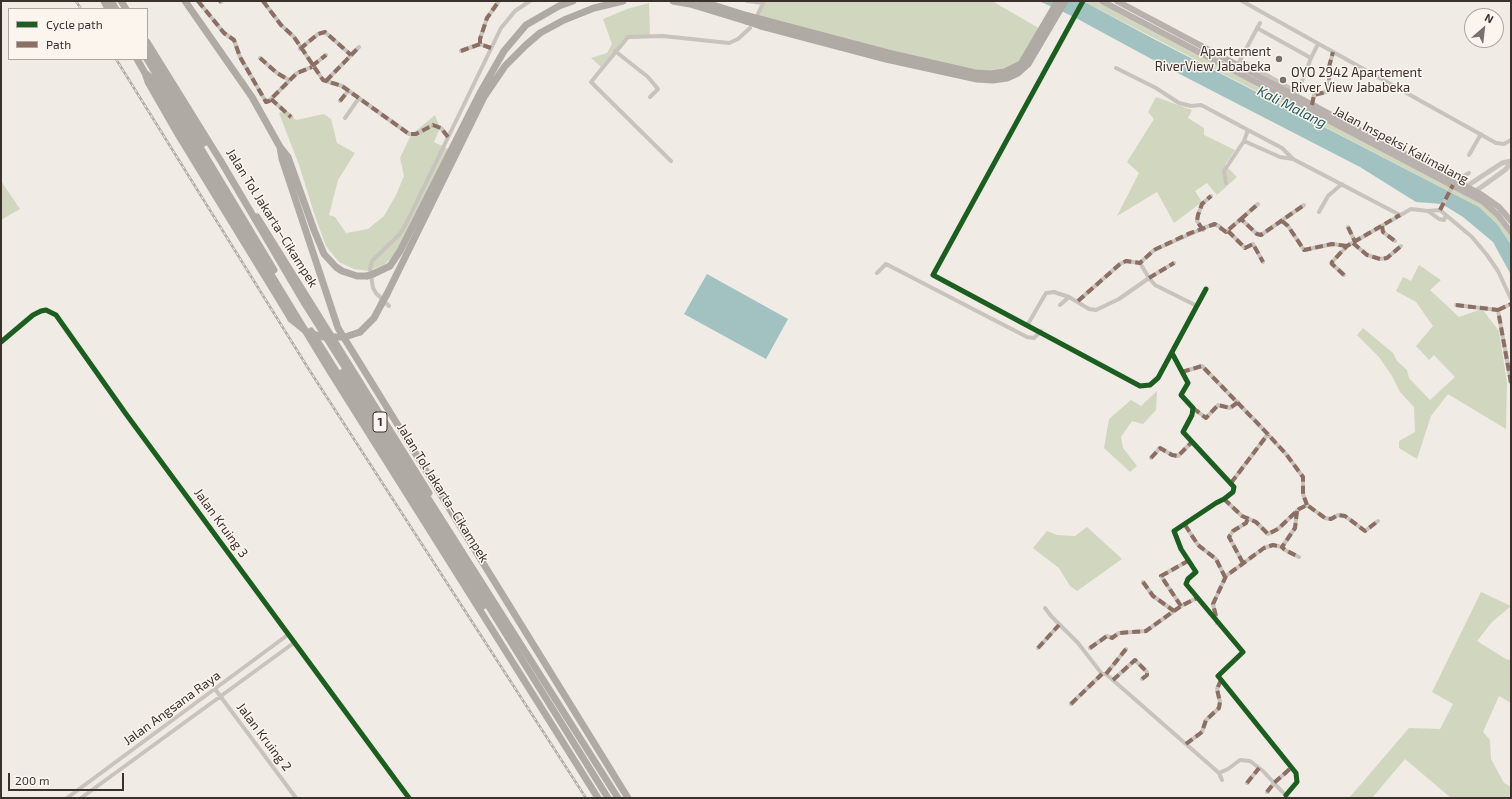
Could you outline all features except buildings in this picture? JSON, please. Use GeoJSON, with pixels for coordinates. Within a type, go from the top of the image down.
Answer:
{"type":"FeatureCollection","features":[{"type":"Feature","properties":{"kind":"highway"},"geometry":{"type":"LineString","coordinates":[[185,1],[252,97],[280,147],[288,157],[324,254],[336,267],[342,271],[357,276],[370,275],[390,266],[400,251],[480,93],[504,51],[526,25],[559,6],[573,1]]}},
{"type":"Feature","properties":{"kind":"highway"},"geometry":{"type":"LineString","coordinates":[[138,60],[148,82],[179,136],[291,319],[307,332],[323,338],[345,337],[360,332],[386,304],[387,294],[484,97],[505,66],[526,45],[540,34],[564,20],[594,8],[623,1]]}},
{"type":"Feature","properties":{"kind":"highway"},"geometry":{"type":"LineString","coordinates":[[673,1],[975,73],[991,74],[1016,68],[1026,59],[1039,42],[1065,1]]}},
{"type":"Feature","properties":{"kind":"highway"},"geometry":{"type":"LineString","coordinates":[[700,1],[747,18]]}},
{"type":"Feature","properties":{"kind":"highway"},"geometry":{"type":"LineString","coordinates":[[1039,42],[1058,1]]}},
{"type":"Feature","properties":{"kind":"highway","name":"Jalan Tol Jakarta–Cikampek"},"geometry":{"type":"LineString","coordinates":[[148,40],[618,798]]}},
{"type":"Feature","properties":{"kind":"highway","name":"1"},"geometry":{"type":"LineString","coordinates":[[148,44],[222,163],[305,304],[618,798]]}},
{"type":"Feature","properties":{"kind":"highway","name":"1"},"geometry":{"type":"LineString","coordinates":[[148,55],[218,166],[301,306],[608,798]]}},
{"type":"Feature","properties":{"kind":"highway","name":"Jalan Tol Jakarta–Cikampek"},"geometry":{"type":"LineString","coordinates":[[148,60],[303,318],[604,798]]}},
{"type":"Feature","properties":{"kind":"highway"},"geometry":{"type":"LineString","coordinates":[[145,73],[152,79],[330,373],[598,798]]}},
{"type":"Feature","properties":{"kind":"highway"},"geometry":{"type":"LineString","coordinates":[[280,147],[282,159],[338,328],[628,798]]}},
{"type":"Feature","properties":{"kind":"main road","name":"Jalan Inspeksi Kalimalang"},"geometry":{"type":"LineString","coordinates":[[1102,1],[1481,197],[1499,207],[1511,221]]}},
{"type":"Feature","properties":{"kind":"main road","name":"Jalan Inspeksi Kalimalang"},"geometry":{"type":"LineString","coordinates":[[1117,1],[1239,62],[1297,94],[1312,105],[1454,183]]}},
{"type":"Feature","properties":{"kind":"main road","name":"Jalan Inspeksi Kalimalang"},"geometry":{"type":"LineString","coordinates":[[1481,197],[1511,232]]}},
{"type":"Feature","properties":{"kind":"street"},"geometry":{"type":"LineString","coordinates":[[198,1],[224,33],[234,40],[240,57],[265,101],[268,102],[300,71],[312,66],[326,56]]}},
{"type":"Feature","properties":{"kind":"street"},"geometry":{"type":"LineString","coordinates":[[263,1],[281,25],[294,37],[320,77],[326,81],[342,86],[409,134],[416,134],[433,125],[441,128],[448,136]]}},
{"type":"Feature","properties":{"kind":"street"},"geometry":{"type":"LineString","coordinates":[[480,44],[480,39],[487,18],[499,1]]}},
{"type":"Feature","properties":{"kind":"street"},"geometry":{"type":"LineString","coordinates":[[386,304],[370,282],[371,265],[375,257],[404,228],[491,48],[509,18],[530,1]]}},
{"type":"Feature","properties":{"kind":"street"},"geometry":{"type":"LineString","coordinates":[[747,1],[764,2],[760,21]]}},
{"type":"Feature","properties":{"kind":"street"},"geometry":{"type":"LineString","coordinates":[[1084,1],[933,275],[1028,324],[1140,386],[1146,386],[1155,382],[1206,289]]}},
{"type":"Feature","properties":{"kind":"street"},"geometry":{"type":"LineString","coordinates":[[1242,1],[1496,143],[1504,144],[1511,140]]}},
{"type":"Feature","properties":{"kind":"street"},"geometry":{"type":"LineString","coordinates":[[1239,62],[1258,26],[1311,58]]}},
{"type":"Feature","properties":{"kind":"street"},"geometry":{"type":"LineString","coordinates":[[671,161],[590,82],[628,36],[664,36],[729,43],[738,39],[750,28]]}},
{"type":"Feature","properties":{"kind":"street"},"geometry":{"type":"LineString","coordinates":[[300,48],[318,34],[325,32],[351,55]]}},
{"type":"Feature","properties":{"kind":"street"},"geometry":{"type":"LineString","coordinates":[[461,51],[480,44],[491,48]]}},
{"type":"Feature","properties":{"kind":"street"},"geometry":{"type":"LineString","coordinates":[[1297,94],[1318,44]]}},
{"type":"Feature","properties":{"kind":"street"},"geometry":{"type":"LineString","coordinates":[[326,81],[359,47]]}},
{"type":"Feature","properties":{"kind":"street"},"geometry":{"type":"LineString","coordinates":[[615,51],[648,77],[658,89],[650,97]]}},
{"type":"Feature","properties":{"kind":"street"},"geometry":{"type":"LineString","coordinates":[[1312,105],[1314,95],[1326,92],[1329,88],[1329,67],[1333,52]]}},
{"type":"Feature","properties":{"kind":"street"},"geometry":{"type":"LineString","coordinates":[[260,58],[276,73],[289,80]]}},
{"type":"Feature","properties":{"kind":"street"},"geometry":{"type":"LineString","coordinates":[[1116,68],[1156,88],[1178,103],[1191,106],[1200,105],[1205,107],[1282,148],[1293,159],[1400,215]]}},
{"type":"Feature","properties":{"kind":"street"},"geometry":{"type":"LineString","coordinates":[[340,101],[348,91]]}},
{"type":"Feature","properties":{"kind":"street"},"geometry":{"type":"LineString","coordinates":[[344,118],[359,98]]}},
{"type":"Feature","properties":{"kind":"street"},"geometry":{"type":"LineString","coordinates":[[271,99],[291,117]]}},
{"type":"Feature","properties":{"kind":"street"},"geometry":{"type":"LineString","coordinates":[[1226,183],[1224,172],[1244,141],[1248,130]]}},
{"type":"Feature","properties":{"kind":"street"},"geometry":{"type":"LineString","coordinates":[[1469,156],[1481,134]]}},
{"type":"Feature","properties":{"kind":"street"},"geometry":{"type":"LineString","coordinates":[[1244,141],[1280,157],[1293,159]]}},
{"type":"Feature","properties":{"kind":"street"},"geometry":{"type":"LineString","coordinates":[[1464,188],[1502,163],[1511,162]]}},
{"type":"Feature","properties":{"kind":"street"},"geometry":{"type":"LineString","coordinates":[[1473,193],[1505,170],[1511,162]]}},
{"type":"Feature","properties":{"kind":"street"},"geometry":{"type":"LineString","coordinates":[[1441,208],[1454,183],[1469,173]]}},
{"type":"Feature","properties":{"kind":"street"},"geometry":{"type":"LineString","coordinates":[[1319,212],[1328,196],[1342,184]]}},
{"type":"Feature","properties":{"kind":"street"},"geometry":{"type":"LineString","coordinates":[[1202,230],[1198,221],[1198,215],[1202,204],[1211,196]]}},
{"type":"Feature","properties":{"kind":"street"},"geometry":{"type":"LineString","coordinates":[[1140,263],[1154,250],[1188,234],[1215,224],[1224,232],[1258,204]]}},
{"type":"Feature","properties":{"kind":"street"},"geometry":{"type":"LineString","coordinates":[[1241,219],[1259,236],[1266,233],[1304,206]]}},
{"type":"Feature","properties":{"kind":"street"},"geometry":{"type":"LineString","coordinates":[[1344,275],[1332,263],[1347,246],[1410,209],[1428,211],[1441,208]]}},
{"type":"Feature","properties":{"kind":"street"},"geometry":{"type":"LineString","coordinates":[[1441,208],[1446,215],[1472,237],[1487,255],[1498,271],[1511,299]]}},
{"type":"Feature","properties":{"kind":"street"},"geometry":{"type":"LineString","coordinates":[[1428,211],[1439,219],[1444,220],[1446,215]]}},
{"type":"Feature","properties":{"kind":"street"},"geometry":{"type":"LineString","coordinates":[[1282,221],[1288,226],[1304,250],[1332,244],[1347,246]]}},
{"type":"Feature","properties":{"kind":"street"},"geometry":{"type":"LineString","coordinates":[[1382,226],[1383,232],[1395,241]]}},
{"type":"Feature","properties":{"kind":"street"},"geometry":{"type":"LineString","coordinates":[[1348,227],[1354,242],[1367,255],[1380,259],[1386,258],[1401,246]]}},
{"type":"Feature","properties":{"kind":"street"},"geometry":{"type":"LineString","coordinates":[[1228,230],[1245,248],[1253,244],[1263,262]]}},
{"type":"Feature","properties":{"kind":"street"},"geometry":{"type":"LineString","coordinates":[[1078,301],[1120,264],[1126,261],[1140,263]]}},
{"type":"Feature","properties":{"kind":"street"},"geometry":{"type":"LineString","coordinates":[[1140,263],[1149,278],[1155,284],[1197,306]]}},
{"type":"Feature","properties":{"kind":"street"},"geometry":{"type":"LineString","coordinates":[[1028,324],[1046,294],[1054,292],[1078,301],[1089,309],[1096,310],[1119,299],[1174,263]]}},
{"type":"Feature","properties":{"kind":"street"},"geometry":{"type":"LineString","coordinates":[[877,273],[886,264],[1027,337],[1034,338],[1041,331]]}},
{"type":"Feature","properties":{"kind":"street"},"geometry":{"type":"LineString","coordinates":[[1060,305],[1069,297]]}},
{"type":"Feature","properties":{"kind":"street"},"geometry":{"type":"LineString","coordinates":[[1456,305],[1498,310],[1511,304]]}},
{"type":"Feature","properties":{"kind":"street","name":"Jalan Kruing 3"},"geometry":{"type":"LineString","coordinates":[[1,342],[33,315],[41,311],[46,310],[56,315],[126,414],[409,798]]}},
{"type":"Feature","properties":{"kind":"street"},"geometry":{"type":"LineString","coordinates":[[1498,310],[1511,383]]}},
{"type":"Feature","properties":{"kind":"street"},"geometry":{"type":"LineString","coordinates":[[1172,353],[1188,383],[1182,395],[1193,408],[1206,418],[1218,405],[1230,408],[1238,402]]}},
{"type":"Feature","properties":{"kind":"street"},"geometry":{"type":"LineString","coordinates":[[1182,372],[1202,366],[1238,402],[1286,454],[1303,477],[1303,494],[1307,505],[1325,518],[1331,519],[1338,515],[1345,516],[1365,530],[1378,521]]}},
{"type":"Feature","properties":{"kind":"street"},"geometry":{"type":"LineString","coordinates":[[1193,408],[1192,415],[1183,432],[1234,487],[1233,492],[1224,499],[1174,533],[1188,561],[1196,572],[1186,584],[1243,652],[1218,675],[1292,767],[1297,777],[1297,782],[1287,797],[1254,763],[1243,759],[1219,773]]}},
{"type":"Feature","properties":{"kind":"street"},"geometry":{"type":"LineString","coordinates":[[1231,483],[1268,434]]}},
{"type":"Feature","properties":{"kind":"street"},"geometry":{"type":"LineString","coordinates":[[1151,458],[1160,448],[1174,456],[1178,456],[1192,442]]}},
{"type":"Feature","properties":{"kind":"street"},"geometry":{"type":"LineString","coordinates":[[1224,499],[1242,516],[1248,518],[1268,534],[1278,529],[1297,510],[1307,505]]}},
{"type":"Feature","properties":{"kind":"street"},"geometry":{"type":"LineString","coordinates":[[1282,546],[1295,528],[1297,510]]}},
{"type":"Feature","properties":{"kind":"street"},"geometry":{"type":"LineString","coordinates":[[1244,563],[1234,549],[1229,535],[1246,523],[1248,518]]}},
{"type":"Feature","properties":{"kind":"street"},"geometry":{"type":"LineString","coordinates":[[1185,525],[1198,545],[1216,559],[1225,577]]}},
{"type":"Feature","properties":{"kind":"street"},"geometry":{"type":"LineString","coordinates":[[1217,622],[1213,604],[1225,577],[1266,547],[1282,546],[1285,550],[1300,557]]}},
{"type":"Feature","properties":{"kind":"street"},"geometry":{"type":"LineString","coordinates":[[1181,606],[1161,576],[1188,561]]}},
{"type":"Feature","properties":{"kind":"street"},"geometry":{"type":"LineString","coordinates":[[1143,582],[1153,596],[1174,611]]}},
{"type":"Feature","properties":{"kind":"street"},"geometry":{"type":"LineString","coordinates":[[1090,648],[1107,636],[1112,638],[1119,632],[1146,631],[1181,606],[1197,598]]}},
{"type":"Feature","properties":{"kind":"street"},"geometry":{"type":"LineString","coordinates":[[1045,608],[1059,625],[1078,643],[1104,674],[1113,680],[1219,773],[1222,780]]}},
{"type":"Feature","properties":{"kind":"street"},"geometry":{"type":"LineString","coordinates":[[1038,648],[1059,625]]}},
{"type":"Feature","properties":{"kind":"street","name":"Jalan Angsana Raya"},"geometry":{"type":"LineString","coordinates":[[67,798],[289,634]]}},
{"type":"Feature","properties":{"kind":"street","name":"Jalan Angsana Raya"},"geometry":{"type":"LineString","coordinates":[[80,798],[295,642]]}},
{"type":"Feature","properties":{"kind":"street"},"geometry":{"type":"LineString","coordinates":[[1072,704],[1104,674],[1126,649]]}},
{"type":"Feature","properties":{"kind":"street"},"geometry":{"type":"LineString","coordinates":[[1113,680],[1135,660],[1147,672],[1147,675],[1142,680]]}},
{"type":"Feature","properties":{"kind":"street"},"geometry":{"type":"LineString","coordinates":[[1186,744],[1202,732],[1206,720],[1220,708],[1217,689],[1221,680]]}},
{"type":"Feature","properties":{"kind":"street","name":"Jalan Kruing 2"},"geometry":{"type":"LineString","coordinates":[[215,689],[296,798]]}},
{"type":"Feature","properties":{"kind":"street"},"geometry":{"type":"LineString","coordinates":[[1268,792],[1274,783],[1292,767]]}},
{"type":"Feature","properties":{"kind":"street"},"geometry":{"type":"LineString","coordinates":[[1247,783],[1259,768]]}},
{"type":"Feature","properties":{"kind":"street"},"geometry":{"type":"LineString","coordinates":[[75,792],[80,798]]}},
{"type":"Feature","properties":{"kind":"green space"},"geometry":{"type":"Polygon","coordinates":[[[764,1],[992,1],[1042,30],[1021,65],[991,74],[755,18],[764,1]]]}},
{"type":"Feature","properties":{"kind":"green space"},"geometry":{"type":"Polygon","coordinates":[[[1083,1],[1102,1],[1482,201],[1511,232],[1511,245],[1498,225],[1479,207],[1083,1]]]}},
{"type":"Feature","properties":{"kind":"green space"},"geometry":{"type":"Polygon","coordinates":[[[649,3],[650,35],[625,38],[601,67],[591,58],[607,53],[612,44],[603,19],[627,9],[649,3]]]}},
{"type":"Feature","properties":{"kind":"green space"},"geometry":{"type":"Polygon","coordinates":[[[1156,97],[1192,110],[1188,118],[1204,128],[1204,135],[1235,150],[1225,165],[1237,177],[1217,195],[1207,183],[1195,191],[1202,202],[1174,223],[1157,192],[1117,216],[1139,173],[1127,162],[1154,119],[1148,112],[1156,97]]]}},
{"type":"Feature","properties":{"kind":"green space"},"geometry":{"type":"Polygon","coordinates":[[[286,111],[296,120],[324,114],[331,119],[337,143],[355,153],[338,180],[329,215],[335,217],[346,233],[368,229],[384,216],[396,195],[404,176],[400,158],[411,135],[435,115],[440,128],[434,142],[448,149],[399,250],[385,264],[369,271],[354,269],[339,262],[326,246],[299,165],[279,113],[286,111]]]}},
{"type":"Feature","properties":{"kind":"green space"},"geometry":{"type":"Polygon","coordinates":[[[1,181],[20,209],[1,220],[1,181]]]}},
{"type":"Feature","properties":{"kind":"green space"},"geometry":{"type":"Polygon","coordinates":[[[1419,265],[1441,280],[1430,290],[1459,317],[1482,309],[1499,331],[1507,383],[1506,429],[1448,394],[1431,416],[1417,459],[1399,448],[1399,441],[1415,432],[1414,407],[1400,392],[1392,376],[1379,357],[1357,335],[1363,328],[1393,353],[1397,361],[1407,370],[1409,378],[1430,400],[1455,377],[1434,355],[1429,360],[1416,346],[1433,326],[1416,302],[1396,291],[1403,277],[1411,281],[1419,265]]]}},
{"type":"Feature","properties":{"kind":"green space"},"geometry":{"type":"Polygon","coordinates":[[[1157,391],[1156,410],[1143,424],[1132,421],[1121,437],[1123,448],[1137,466],[1130,472],[1104,448],[1109,419],[1131,400],[1141,406],[1157,391]]]}},
{"type":"Feature","properties":{"kind":"green space"},"geometry":{"type":"Polygon","coordinates":[[[1087,527],[1122,559],[1077,591],[1070,586],[1059,568],[1033,548],[1047,531],[1057,535],[1075,536],[1087,527]]]}},
{"type":"Feature","properties":{"kind":"green space"},"geometry":{"type":"Polygon","coordinates":[[[1481,592],[1511,606],[1492,622],[1477,641],[1506,659],[1511,660],[1511,703],[1499,696],[1483,732],[1490,740],[1491,759],[1504,783],[1511,787],[1511,798],[1451,798],[1405,759],[1372,798],[1349,798],[1409,728],[1440,729],[1453,704],[1432,692],[1481,592]]]}},
{"type":"Feature","properties":{"kind":"water"},"geometry":{"type":"Polygon","coordinates":[[[1039,1],[1083,1],[1479,207],[1498,225],[1511,245],[1511,275],[1493,242],[1463,217],[1442,204],[1416,202],[1360,167],[1168,68],[1074,17],[1039,1]]]}},
{"type":"Feature","properties":{"kind":"water"},"geometry":{"type":"Polygon","coordinates":[[[707,274],[788,319],[766,359],[684,314],[707,274]]]}},
{"type":"Feature","properties":{"kind":"waterway","name":"Kali Malang"},"geometry":{"type":"LineString","coordinates":[[1120,32],[1210,79]]}},
{"type":"Feature","properties":{"kind":"waterway","name":"Kali Malang"},"geometry":{"type":"LineString","coordinates":[[1320,136],[1404,180]]}},
{"type":"Feature","properties":{"kind":"railway"},"geometry":{"type":"LineString","coordinates":[[76,1],[80,8]]}},
{"type":"Feature","properties":{"kind":"railway"},"geometry":{"type":"LineString","coordinates":[[117,60],[308,368],[586,798]]}},
{"type":"Feature","properties":{"kind":"marked path"},"geometry":{"type":"LineString","coordinates":[[198,1],[224,33],[234,40],[240,57],[266,102],[269,101],[297,73],[312,67]]}},
{"type":"Feature","properties":{"kind":"marked path"},"geometry":{"type":"LineString","coordinates":[[263,1],[281,25],[294,37],[323,80],[342,86],[409,134],[416,134],[433,125],[441,128],[448,137]]}},
{"type":"Feature","properties":{"kind":"marked path"},"geometry":{"type":"LineString","coordinates":[[491,48],[480,44],[480,39],[487,18],[499,1]]}},
{"type":"Feature","properties":{"kind":"marked path"},"geometry":{"type":"LineString","coordinates":[[300,49],[318,34],[325,32],[351,55]]}},
{"type":"Feature","properties":{"kind":"marked path"},"geometry":{"type":"LineString","coordinates":[[461,51],[480,44]]}},
{"type":"Feature","properties":{"kind":"marked path"},"geometry":{"type":"LineString","coordinates":[[326,81],[359,47]]}},
{"type":"Feature","properties":{"kind":"marked path"},"geometry":{"type":"LineString","coordinates":[[1312,105],[1314,95],[1326,92],[1329,88],[1329,67],[1333,52]]}},
{"type":"Feature","properties":{"kind":"marked path"},"geometry":{"type":"LineString","coordinates":[[312,66],[326,55]]}},
{"type":"Feature","properties":{"kind":"marked path"},"geometry":{"type":"LineString","coordinates":[[260,58],[277,73],[289,80]]}},
{"type":"Feature","properties":{"kind":"marked path"},"geometry":{"type":"LineString","coordinates":[[340,101],[348,91]]}},
{"type":"Feature","properties":{"kind":"marked path"},"geometry":{"type":"LineString","coordinates":[[271,99],[291,117]]}},
{"type":"Feature","properties":{"kind":"marked path"},"geometry":{"type":"LineString","coordinates":[[1440,210],[1453,185]]}},
{"type":"Feature","properties":{"kind":"marked path"},"geometry":{"type":"LineString","coordinates":[[1203,230],[1197,221],[1198,215],[1202,204],[1211,196]]}},
{"type":"Feature","properties":{"kind":"marked path"},"geometry":{"type":"LineString","coordinates":[[1241,219],[1258,204]]}},
{"type":"Feature","properties":{"kind":"marked path"},"geometry":{"type":"LineString","coordinates":[[1078,301],[1120,264],[1126,261],[1140,263],[1154,250],[1188,234],[1215,224],[1226,232],[1241,219],[1257,234],[1261,235],[1304,205]]}},
{"type":"Feature","properties":{"kind":"marked path"},"geometry":{"type":"LineString","coordinates":[[1344,275],[1332,264],[1332,262],[1347,246],[1400,215]]}},
{"type":"Feature","properties":{"kind":"marked path"},"geometry":{"type":"LineString","coordinates":[[1282,221],[1288,226],[1304,250],[1332,244],[1347,246]]}},
{"type":"Feature","properties":{"kind":"marked path"},"geometry":{"type":"LineString","coordinates":[[1382,226],[1383,232],[1395,241]]}},
{"type":"Feature","properties":{"kind":"marked path"},"geometry":{"type":"LineString","coordinates":[[1348,227],[1355,242]]}},
{"type":"Feature","properties":{"kind":"marked path"},"geometry":{"type":"LineString","coordinates":[[1228,231],[1245,248],[1253,244],[1263,262]]}},
{"type":"Feature","properties":{"kind":"marked path"},"geometry":{"type":"LineString","coordinates":[[1353,243],[1367,255],[1380,259],[1387,258],[1401,246]]}},
{"type":"Feature","properties":{"kind":"marked path"},"geometry":{"type":"LineString","coordinates":[[1149,278],[1174,263]]}},
{"type":"Feature","properties":{"kind":"marked path"},"geometry":{"type":"LineString","coordinates":[[1498,310],[1511,304]]}},
{"type":"Feature","properties":{"kind":"marked path"},"geometry":{"type":"LineString","coordinates":[[1456,305],[1498,310],[1511,383]]}},
{"type":"Feature","properties":{"kind":"marked path"},"geometry":{"type":"LineString","coordinates":[[1182,372],[1202,366],[1263,429],[1286,454],[1303,477],[1303,494],[1307,505]]}},
{"type":"Feature","properties":{"kind":"marked path"},"geometry":{"type":"LineString","coordinates":[[1193,408],[1206,418],[1218,405],[1230,408],[1238,402]]}},
{"type":"Feature","properties":{"kind":"marked path"},"geometry":{"type":"LineString","coordinates":[[1231,483],[1268,434]]}},
{"type":"Feature","properties":{"kind":"marked path"},"geometry":{"type":"LineString","coordinates":[[1151,458],[1160,448],[1172,455],[1178,456],[1192,442]]}},
{"type":"Feature","properties":{"kind":"marked path"},"geometry":{"type":"LineString","coordinates":[[1224,499],[1242,516],[1256,522],[1268,534],[1278,529],[1299,509],[1307,505],[1325,518],[1331,519],[1338,515],[1345,516],[1365,531],[1378,521]]}},
{"type":"Feature","properties":{"kind":"marked path"},"geometry":{"type":"LineString","coordinates":[[1297,511],[1295,528],[1282,547],[1299,557]]}},
{"type":"Feature","properties":{"kind":"marked path"},"geometry":{"type":"LineString","coordinates":[[1243,563],[1229,537],[1233,531],[1246,523],[1248,518]]}},
{"type":"Feature","properties":{"kind":"marked path"},"geometry":{"type":"LineString","coordinates":[[1185,525],[1198,545],[1216,559],[1225,577]]}},
{"type":"Feature","properties":{"kind":"marked path"},"geometry":{"type":"LineString","coordinates":[[1216,616],[1213,604],[1226,576],[1264,548],[1273,545],[1282,547]]}},
{"type":"Feature","properties":{"kind":"marked path"},"geometry":{"type":"LineString","coordinates":[[1181,606],[1161,576],[1188,561]]}},
{"type":"Feature","properties":{"kind":"marked path"},"geometry":{"type":"LineString","coordinates":[[1143,582],[1153,596],[1174,611]]}},
{"type":"Feature","properties":{"kind":"marked path"},"geometry":{"type":"LineString","coordinates":[[1090,648],[1107,636],[1112,638],[1119,633],[1146,631],[1181,606],[1197,598]]}},
{"type":"Feature","properties":{"kind":"marked path"},"geometry":{"type":"LineString","coordinates":[[1038,648],[1059,625]]}},
{"type":"Feature","properties":{"kind":"marked path"},"geometry":{"type":"LineString","coordinates":[[1106,674],[1126,649]]}},
{"type":"Feature","properties":{"kind":"marked path"},"geometry":{"type":"LineString","coordinates":[[1113,680],[1135,660],[1147,672],[1147,675],[1142,679]]}},
{"type":"Feature","properties":{"kind":"marked path"},"geometry":{"type":"LineString","coordinates":[[1071,704],[1102,674]]}},
{"type":"Feature","properties":{"kind":"marked path"},"geometry":{"type":"LineString","coordinates":[[1186,744],[1202,732],[1206,720],[1219,708],[1220,702],[1217,689],[1221,680]]}},
{"type":"Feature","properties":{"kind":"marked path"},"geometry":{"type":"LineString","coordinates":[[1267,792],[1274,783],[1292,767]]}},
{"type":"Feature","properties":{"kind":"marked path"},"geometry":{"type":"LineString","coordinates":[[1247,783],[1259,768]]}},
{"type":"Feature","properties":{"kind":"cycle path"},"geometry":{"type":"LineString","coordinates":[[1083,1],[933,275],[1140,386],[1150,385],[1158,378],[1206,289]]}},
{"type":"Feature","properties":{"kind":"cycle path"},"geometry":{"type":"LineString","coordinates":[[1,342],[33,315],[41,311],[46,310],[56,315],[126,414],[409,798]]}},
{"type":"Feature","properties":{"kind":"cycle path"},"geometry":{"type":"LineString","coordinates":[[1172,353],[1188,383],[1181,395],[1193,408],[1192,415],[1183,432],[1234,487],[1233,492],[1224,499],[1174,531],[1181,549],[1196,572],[1188,579],[1186,584],[1243,652],[1218,676],[1296,773],[1297,782],[1286,795]]}},
{"type":"Feature","properties":{"kind":"place","name":"Apartement RiverView Jababeka"},"geometry":{"type":"Point","coordinates":[1279,59]}},
{"type":"Feature","properties":{"kind":"place","name":"OYO 2942 Apartement River View Jababeka"},"geometry":{"type":"Point","coordinates":[1283,80]}}]}
